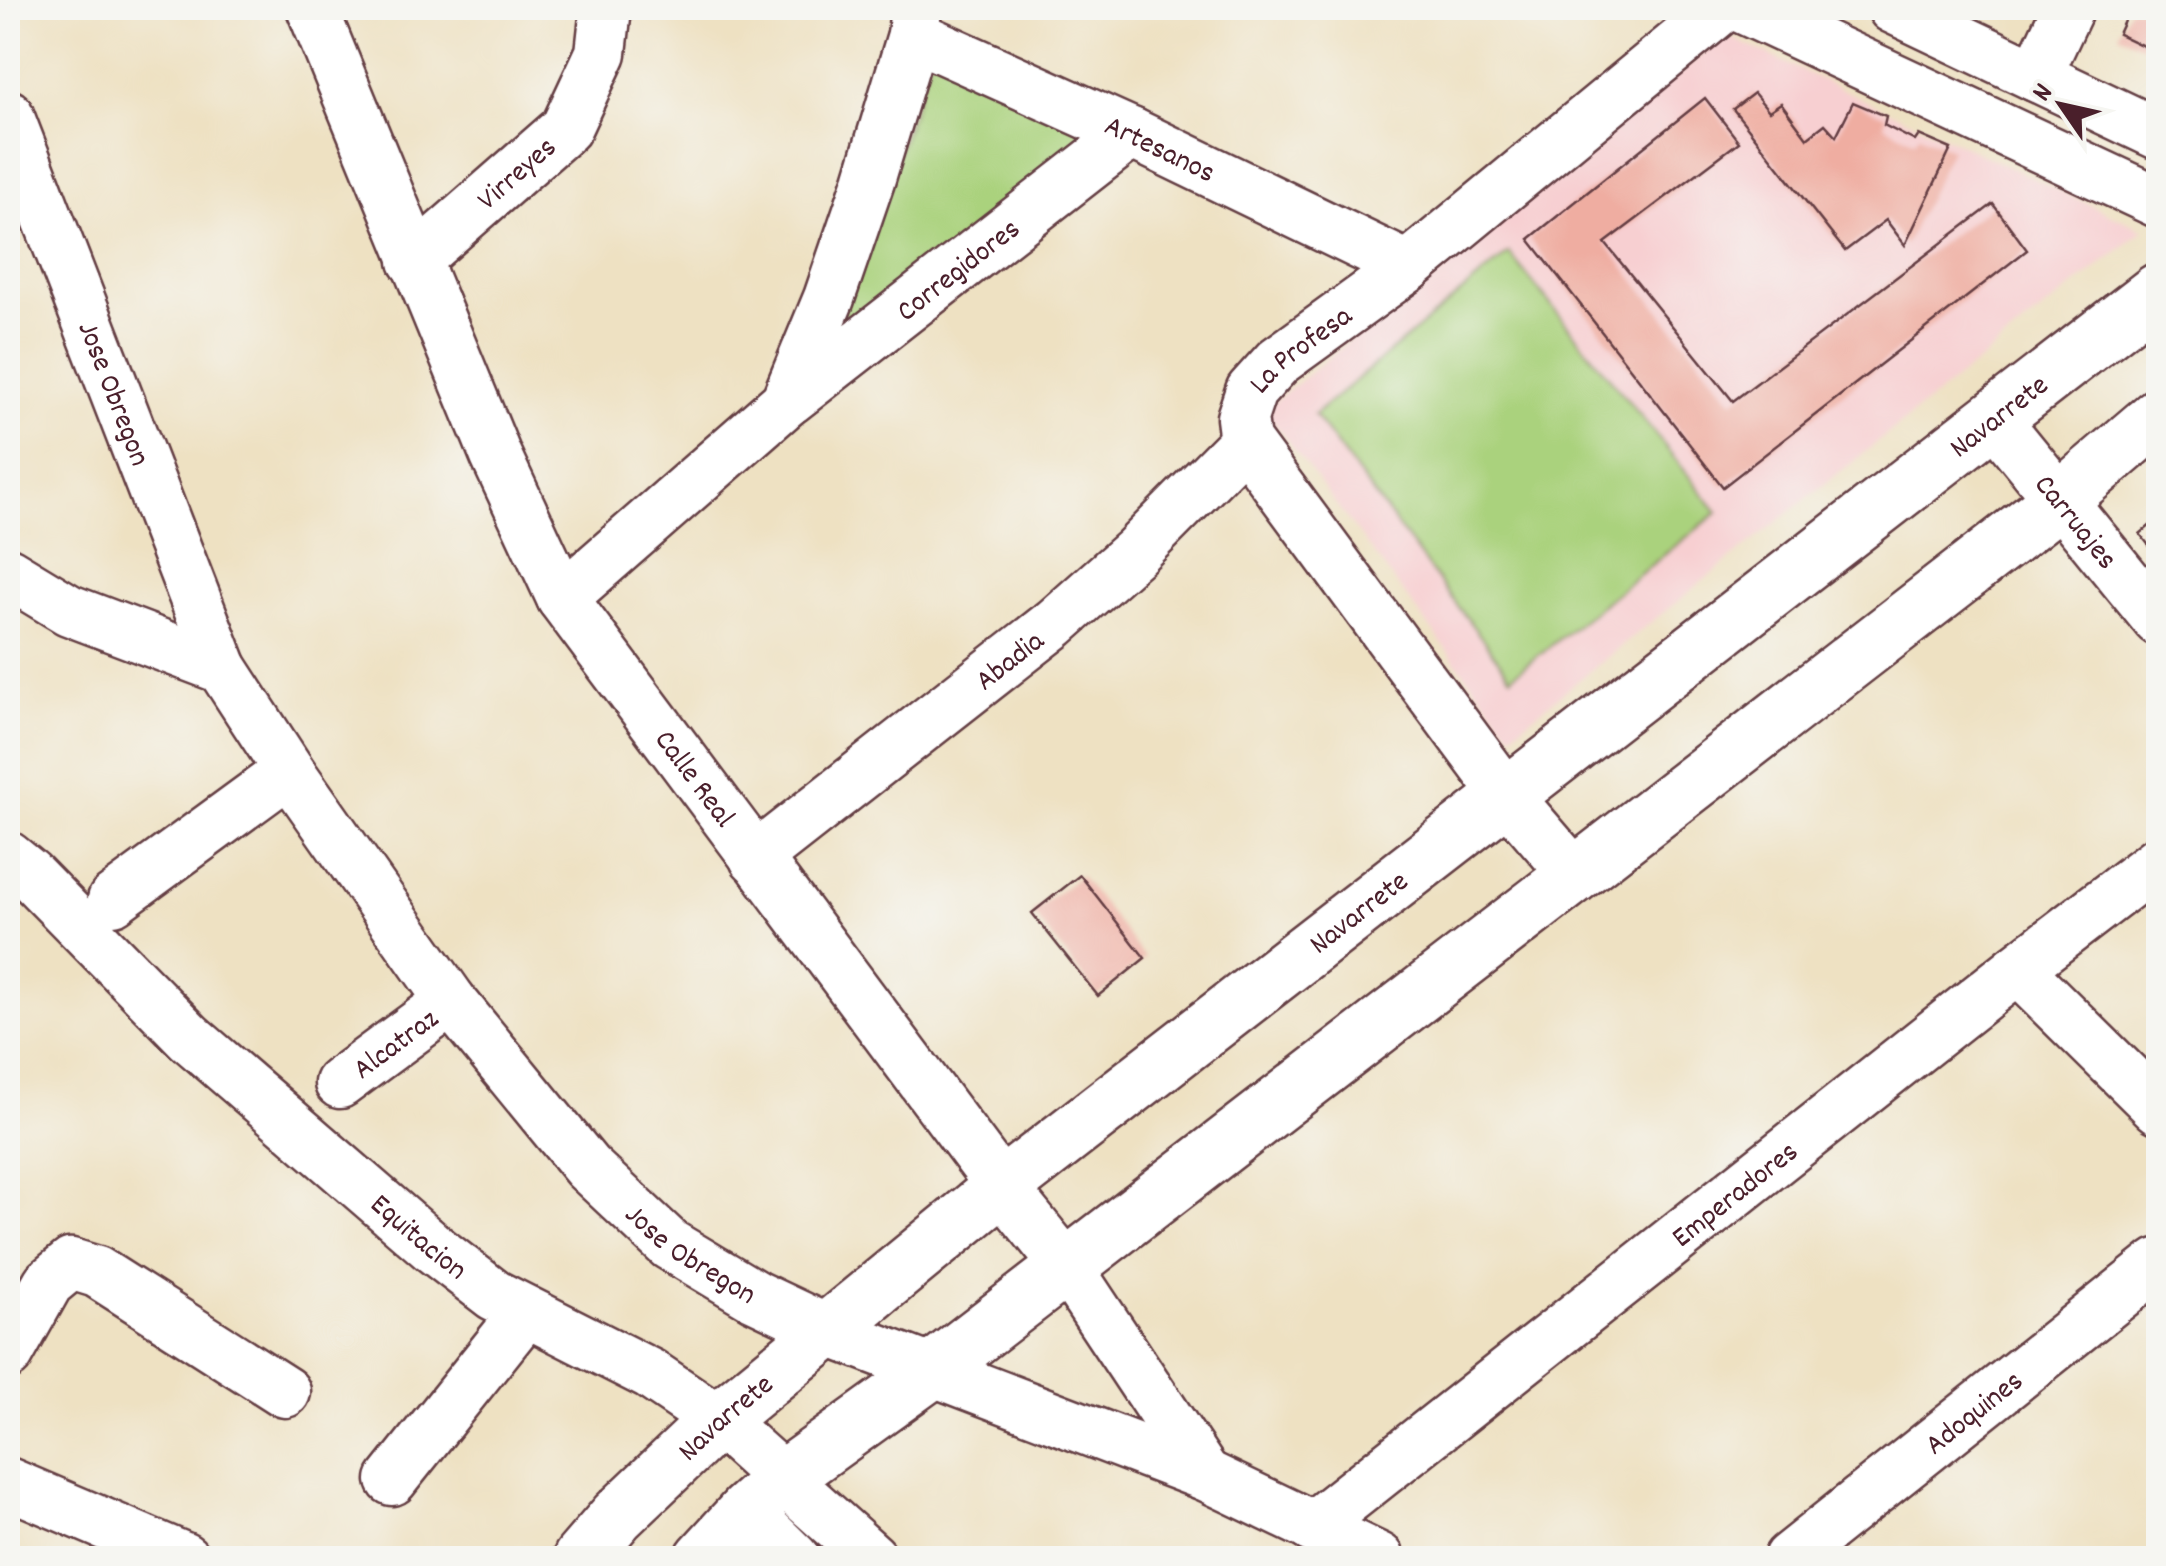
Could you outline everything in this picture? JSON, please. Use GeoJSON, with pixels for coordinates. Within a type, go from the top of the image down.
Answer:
{"type":"FeatureCollection","features":[{"type":"Feature","properties":{"kind":"main road","name":"Navarrete"},"geometry":{"type":"LineString","coordinates":[[582,1558],[617,1516],[718,1420],[1002,1187],[2158,291]]}},
{"type":"Feature","properties":{"kind":"main road"},"geometry":{"type":"LineString","coordinates":[[703,1558],[765,1494],[933,1370],[2062,498],[2158,416]]}},
{"type":"Feature","properties":{"kind":"street","name":"Calle Real"},"geometry":{"type":"LineString","coordinates":[[312,8],[496,456],[562,598],[1002,1187],[1067,1267],[1205,1475]]}},
{"type":"Feature","properties":{"kind":"street","name":"Virreyes"},"geometry":{"type":"LineString","coordinates":[[414,261],[566,128],[601,53],[606,8]]}},
{"type":"Feature","properties":{"kind":"street","name":"La Profesa"},"geometry":{"type":"LineString","coordinates":[[1575,874],[1508,798],[1245,441],[1242,418],[1251,391],[1278,361],[1408,266],[1722,8]]}},
{"type":"Feature","properties":{"kind":"street"},"geometry":{"type":"LineString","coordinates":[[1743,8],[2158,202]]}},
{"type":"Feature","properties":{"kind":"street"},"geometry":{"type":"LineString","coordinates":[[1893,8],[2158,134]]}},
{"type":"Feature","properties":{"kind":"street"},"geometry":{"type":"LineString","coordinates":[[2036,76],[2068,8]]}},
{"type":"Feature","properties":{"kind":"street","name":"Artesanos"},"geometry":{"type":"LineString","coordinates":[[915,21],[1131,133],[1408,266]]}},
{"type":"Feature","properties":{"kind":"street","name":"Corregidores"},"geometry":{"type":"LineString","coordinates":[[786,402],[829,298],[870,182],[915,21]]}},
{"type":"Feature","properties":{"kind":"street"},"geometry":{"type":"LineString","coordinates":[[2071,161],[2093,103]]}},
{"type":"Feature","properties":{"kind":"street","name":"Jose Obregon"},"geometry":{"type":"LineString","coordinates":[[8,115],[222,668],[450,1001],[587,1167],[670,1245],[755,1296],[829,1331],[1205,1475],[1379,1558]]}},
{"type":"Feature","properties":{"kind":"street","name":"Corregidores"},"geometry":{"type":"LineString","coordinates":[[562,598],[786,402],[1131,133]]}},
{"type":"Feature","properties":{"kind":"street","name":"Carruajes"},"geometry":{"type":"LineString","coordinates":[[1995,420],[2158,620]]}},
{"type":"Feature","properties":{"kind":"street","name":"Abadia"},"geometry":{"type":"LineString","coordinates":[[755,858],[1055,624],[1148,540],[1245,441]]}},
{"type":"Feature","properties":{"kind":"street"},"geometry":{"type":"LineString","coordinates":[[8,573],[68,610],[222,668]]}},
{"type":"Feature","properties":{"kind":"street"},"geometry":{"type":"LineString","coordinates":[[113,900],[289,771]]}},
{"type":"Feature","properties":{"kind":"street","name":"Equitacion"},"geometry":{"type":"LineString","coordinates":[[8,857],[188,1037],[433,1248],[494,1294],[650,1374],[718,1420],[765,1494],[872,1558]]}},
{"type":"Feature","properties":{"kind":"street","name":"Emperadores"},"geometry":{"type":"LineString","coordinates":[[1312,1527],[2158,861]]}},
{"type":"Feature","properties":{"kind":"street"},"geometry":{"type":"LineString","coordinates":[[2017,969],[2158,1108]]}},
{"type":"Feature","properties":{"kind":"street","name":"Alcatraz"},"geometry":{"type":"LineString","coordinates":[[340,1084],[450,1001]]}},
{"type":"Feature","properties":{"kind":"street"},"geometry":{"type":"LineString","coordinates":[[8,1354],[48,1283],[72,1264],[97,1272],[285,1392]]}},
{"type":"Feature","properties":{"kind":"street","name":"Adoquines"},"geometry":{"type":"LineString","coordinates":[[1789,1558],[2158,1264]]}},
{"type":"Feature","properties":{"kind":"street"},"geometry":{"type":"LineString","coordinates":[[392,1480],[526,1312]]}},
{"type":"Feature","properties":{"kind":"street"},"geometry":{"type":"LineString","coordinates":[[8,1483],[184,1558]]}},
{"type":"Feature","properties":{"kind":"street"},"geometry":{"type":"LineString","coordinates":[[765,1494],[794,1558]]}},
{"type":"Feature","properties":{"kind":"shaded area"},"geometry":{"type":"Polygon","coordinates":[[[1726,35],[2144,230],[1511,734],[1264,410],[1726,35]]]}},
{"type":"Feature","properties":{"kind":"green space"},"geometry":{"type":"Polygon","coordinates":[[[932,55],[1103,136],[828,352],[932,55]]]}},
{"type":"Feature","properties":{"kind":"green space"},"geometry":{"type":"Polygon","coordinates":[[[1509,253],[1718,512],[1511,677],[1314,415],[1509,253]]]}},
{"type":"Feature","properties":{"kind":"building"},"geometry":{"type":"Polygon","coordinates":[[[2130,8],[2158,8],[2158,53],[2118,34],[2130,8]]]}},
{"type":"Feature","properties":{"kind":"building"},"geometry":{"type":"Polygon","coordinates":[[[1754,93],[1769,111],[1781,103],[1807,138],[1825,124],[1836,136],[1853,102],[1886,116],[1884,125],[1915,141],[1919,135],[1951,149],[1905,245],[1886,220],[1845,251],[1733,109],[1754,93]]]}},
{"type":"Feature","properties":{"kind":"building"},"geometry":{"type":"Polygon","coordinates":[[[1705,98],[1739,142],[1605,243],[1733,401],[1993,204],[2027,250],[1723,487],[1529,239],[1705,98]]]}},
{"type":"Feature","properties":{"kind":"building"},"geometry":{"type":"Polygon","coordinates":[[[2158,519],[2158,557],[2140,534],[2158,519]]]}},
{"type":"Feature","properties":{"kind":"building"},"geometry":{"type":"Polygon","coordinates":[[[1080,875],[1145,958],[1098,996],[1032,913],[1080,875]]]}}]}
